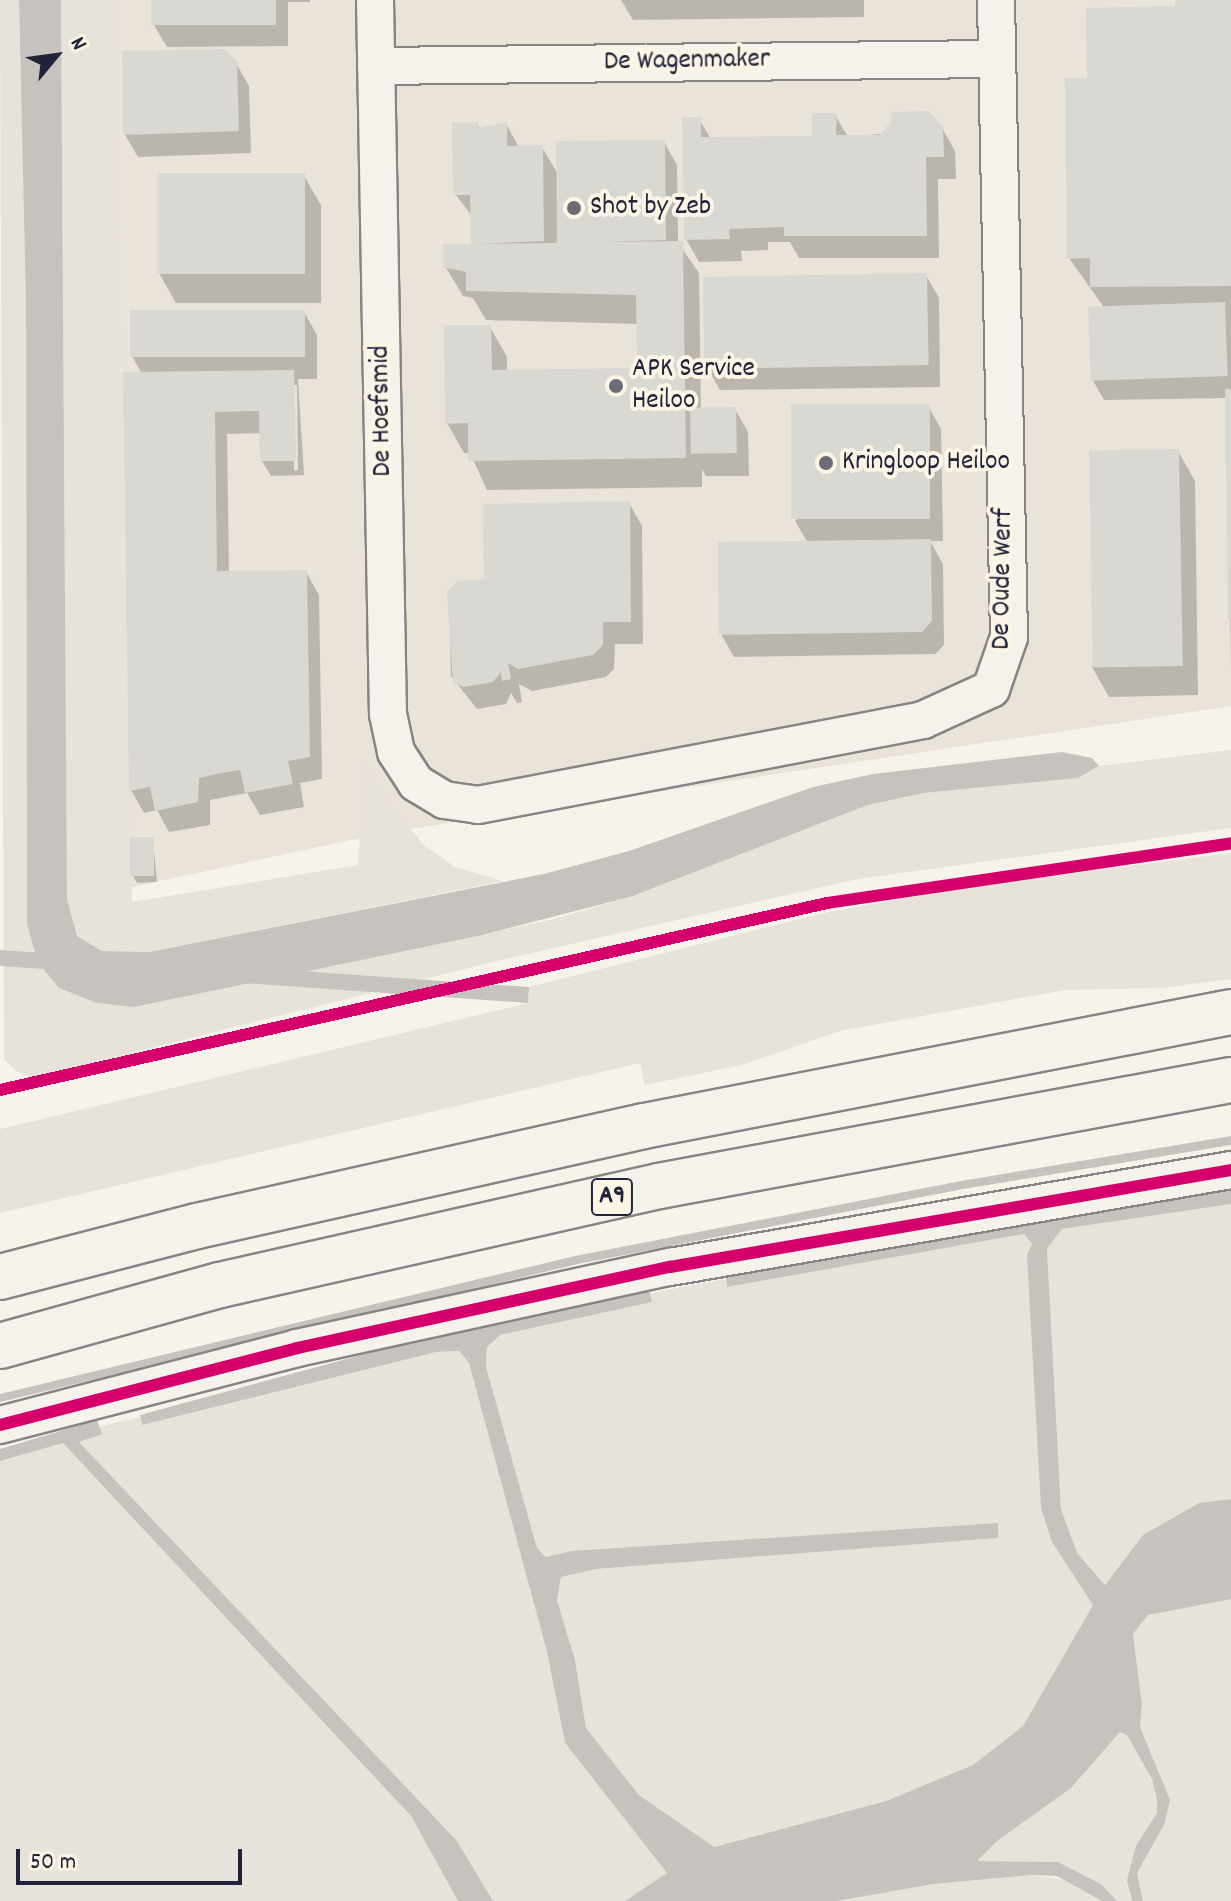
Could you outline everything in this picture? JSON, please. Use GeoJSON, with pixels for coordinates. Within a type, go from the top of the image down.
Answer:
{"type":"FeatureCollection","features":[{"type":"Feature","properties":{"kind":"highway","name":"A9"},"geometry":{"type":"LineString","coordinates":[[0,1277],[197,1226],[644,1126],[1231,1012]]}},
{"type":"Feature","properties":{"kind":"highway","name":"A9"},"geometry":{"type":"LineString","coordinates":[[0,1346],[220,1285],[659,1186],[1231,1080]]}},
{"type":"Feature","properties":{"kind":"street","name":"De Hoefsmid"},"geometry":{"type":"LineString","coordinates":[[375,0],[388,714],[396,752],[416,783],[444,800]]}},
{"type":"Feature","properties":{"kind":"street","name":"De Oude Werf"},"geometry":{"type":"LineString","coordinates":[[444,800],[478,805],[923,720],[991,689],[1009,637],[996,0]]}},
{"type":"Feature","properties":{"kind":"street","name":"De Wagenmaker"},"geometry":{"type":"LineString","coordinates":[[376,66],[997,59]]}},
{"type":"Feature","properties":{"kind":"street"},"geometry":{"type":"LineString","coordinates":[[0,1425],[297,1348],[670,1267],[1231,1170]]}},
{"type":"Feature","properties":{"kind":"shaded area"},"geometry":{"type":"Polygon","coordinates":[[[0,0],[19,0],[26,308],[27,922],[37,961],[134,1007],[554,919],[630,897],[868,805],[924,793],[1078,778],[1099,766],[1231,750],[1231,828],[858,879],[497,961],[33,1078],[18,1072],[4,1060],[0,0]]]}},
{"type":"Feature","properties":{"kind":"shaded area"},"geometry":{"type":"Polygon","coordinates":[[[19,0],[61,0],[67,898],[77,936],[102,951],[149,952],[544,874],[629,851],[813,787],[873,774],[1062,752],[1092,758],[1099,766],[1078,778],[924,793],[868,805],[630,897],[482,935],[134,1007],[97,1003],[59,988],[37,961],[27,923],[26,308],[19,0]]]}},
{"type":"Feature","properties":{"kind":"shaded area"},"geometry":{"type":"Polygon","coordinates":[[[61,0],[114,0],[132,902],[358,865],[365,758],[378,790],[423,844],[455,867],[503,881],[149,952],[102,951],[77,936],[67,898],[61,0]]]}},
{"type":"Feature","properties":{"kind":"shaded area"},"geometry":{"type":"Polygon","coordinates":[[[110,0],[1231,0],[1231,706],[389,832],[80,898],[122,559],[110,0]]]}},
{"type":"Feature","properties":{"kind":"shaded area"},"geometry":{"type":"Polygon","coordinates":[[[1231,853],[1231,979],[1162,988],[1065,990],[840,1031],[742,1065],[645,1085],[640,1063],[0,1213],[0,1129],[528,1003],[529,987],[824,913],[975,885],[1231,853]]]}},
{"type":"Feature","properties":{"kind":"shaded area"},"geometry":{"type":"Polygon","coordinates":[[[0,950],[529,987],[528,1003],[0,966],[0,950]]]}},
{"type":"Feature","properties":{"kind":"shaded area"},"geometry":{"type":"Polygon","coordinates":[[[1231,1136],[1231,1145],[963,1189],[578,1264],[0,1402],[0,1394],[575,1256],[961,1181],[1231,1136]]]}},
{"type":"Feature","properties":{"kind":"shaded area"},"geometry":{"type":"Polygon","coordinates":[[[1231,1190],[1231,1204],[1062,1229],[1047,1249],[1061,1509],[1077,1553],[1105,1585],[1143,1535],[1199,1503],[1231,1499],[1231,1599],[1148,1615],[1133,1634],[1142,1704],[1140,1727],[1170,1800],[1164,1825],[1137,1873],[1143,1901],[1132,1901],[1127,1880],[1136,1846],[1157,1813],[1157,1799],[1152,1779],[1127,1735],[1120,1732],[1071,1788],[997,1841],[977,1861],[1058,1862],[1101,1884],[1117,1901],[1102,1901],[1057,1876],[1032,1875],[934,1884],[837,1901],[625,1901],[667,1873],[565,1743],[547,1652],[469,1363],[459,1351],[436,1352],[142,1425],[140,1415],[457,1329],[649,1289],[652,1302],[500,1335],[487,1347],[486,1367],[537,1548],[546,1557],[571,1551],[998,1523],[998,1538],[596,1569],[561,1577],[557,1600],[575,1660],[586,1728],[639,1795],[714,1847],[886,1801],[973,1765],[1023,1726],[1093,1605],[1052,1542],[1041,1508],[1027,1255],[1032,1244],[1024,1234],[727,1287],[726,1274],[1231,1190]]]}},
{"type":"Feature","properties":{"kind":"shaded area"},"geometry":{"type":"Polygon","coordinates":[[[1231,1204],[1231,1499],[1199,1503],[1143,1535],[1105,1585],[1076,1553],[1061,1509],[1047,1249],[1062,1229],[1231,1204]]]}},
{"type":"Feature","properties":{"kind":"shaded area"},"geometry":{"type":"Polygon","coordinates":[[[1024,1234],[1032,1244],[1041,1508],[1093,1605],[1023,1726],[973,1765],[886,1801],[713,1847],[639,1795],[586,1728],[575,1660],[557,1600],[561,1577],[596,1569],[997,1538],[998,1524],[571,1551],[547,1557],[537,1548],[486,1367],[487,1347],[500,1335],[651,1302],[650,1293],[726,1279],[727,1287],[1024,1234]]]}},
{"type":"Feature","properties":{"kind":"shaded area"},"geometry":{"type":"Polygon","coordinates":[[[458,1351],[469,1362],[547,1652],[565,1743],[667,1873],[625,1901],[493,1901],[456,1841],[78,1441],[101,1434],[99,1427],[140,1417],[142,1425],[436,1352],[458,1351]]]}},
{"type":"Feature","properties":{"kind":"shaded area"},"geometry":{"type":"Polygon","coordinates":[[[97,1420],[102,1434],[79,1442],[457,1841],[493,1901],[458,1901],[411,1816],[63,1443],[0,1461],[0,1449],[97,1420]]]}},
{"type":"Feature","properties":{"kind":"shaded area"},"geometry":{"type":"Polygon","coordinates":[[[63,1442],[411,1816],[458,1901],[0,1901],[0,1461],[63,1442]]]}},
{"type":"Feature","properties":{"kind":"shaded area"},"geometry":{"type":"Polygon","coordinates":[[[1217,1598],[1231,1599],[1231,1901],[1143,1901],[1137,1873],[1164,1825],[1153,1761],[1140,1727],[1142,1704],[1133,1634],[1148,1615],[1217,1598]]]}},
{"type":"Feature","properties":{"kind":"shaded area"},"geometry":{"type":"Polygon","coordinates":[[[1120,1732],[1127,1734],[1152,1779],[1157,1799],[1157,1813],[1129,1893],[1132,1901],[1117,1901],[1101,1884],[1058,1862],[977,1861],[997,1841],[1071,1788],[1120,1732]]]}},
{"type":"Feature","properties":{"kind":"shaded area"},"geometry":{"type":"Polygon","coordinates":[[[1032,1875],[1073,1881],[1102,1901],[837,1901],[934,1884],[1032,1875]]]}},
{"type":"Feature","properties":{"kind":"building"},"geometry":{"type":"Polygon","coordinates":[[[151,0],[276,0],[276,25],[151,25],[151,0]]]}},
{"type":"Feature","properties":{"kind":"building"},"geometry":{"type":"Polygon","coordinates":[[[1175,0],[1231,0],[1231,286],[1090,287],[1090,258],[1067,259],[1065,78],[1087,78],[1086,8],[1175,6],[1175,0]]]}},
{"type":"Feature","properties":{"kind":"building"},"geometry":{"type":"Polygon","coordinates":[[[224,49],[237,61],[239,131],[123,135],[122,51],[224,49]]]}},
{"type":"Feature","properties":{"kind":"building"},"geometry":{"type":"Polygon","coordinates":[[[928,111],[943,126],[944,157],[926,157],[927,236],[784,236],[784,227],[729,229],[730,239],[684,240],[682,117],[701,117],[701,137],[812,136],[812,113],[837,113],[836,135],[879,135],[891,122],[891,112],[928,111]]]}},
{"type":"Feature","properties":{"kind":"building"},"geometry":{"type":"Polygon","coordinates":[[[478,122],[478,128],[507,122],[507,146],[543,145],[544,241],[476,244],[557,243],[556,141],[665,140],[666,240],[599,242],[683,241],[686,458],[468,461],[468,423],[445,424],[444,325],[491,325],[492,370],[637,368],[636,295],[466,291],[466,272],[443,267],[443,244],[471,244],[470,195],[453,195],[452,123],[478,122]]]}},
{"type":"Feature","properties":{"kind":"building"},"geometry":{"type":"Polygon","coordinates":[[[157,173],[305,173],[305,274],[157,274],[157,173]]]}},
{"type":"Feature","properties":{"kind":"building"},"geometry":{"type":"Polygon","coordinates":[[[927,273],[929,365],[705,369],[703,277],[927,273]]]}},
{"type":"Feature","properties":{"kind":"building"},"geometry":{"type":"Polygon","coordinates":[[[1225,302],[1228,376],[1091,381],[1088,307],[1225,302]]]}},
{"type":"Feature","properties":{"kind":"building"},"geometry":{"type":"Polygon","coordinates":[[[130,310],[305,310],[305,357],[130,357],[130,310]]]}},
{"type":"Feature","properties":{"kind":"building"},"geometry":{"type":"Polygon","coordinates":[[[294,370],[296,461],[260,461],[259,411],[215,412],[217,571],[307,570],[310,757],[288,761],[293,784],[245,793],[240,770],[221,773],[199,778],[198,802],[155,811],[150,787],[129,791],[123,372],[294,370]]]}},
{"type":"Feature","properties":{"kind":"building"},"geometry":{"type":"Polygon","coordinates":[[[1225,389],[1231,389],[1231,619],[1228,619],[1225,389]]]}},
{"type":"Feature","properties":{"kind":"building"},"geometry":{"type":"Polygon","coordinates":[[[791,404],[930,404],[930,519],[791,519],[791,404]]]}},
{"type":"Feature","properties":{"kind":"building"},"geometry":{"type":"Polygon","coordinates":[[[736,407],[737,453],[691,454],[690,408],[736,407]]]}},
{"type":"Feature","properties":{"kind":"building"},"geometry":{"type":"Polygon","coordinates":[[[1179,449],[1183,666],[1093,668],[1089,451],[1179,449]]]}},
{"type":"Feature","properties":{"kind":"building"},"geometry":{"type":"Polygon","coordinates":[[[630,501],[631,622],[603,622],[603,645],[593,655],[518,669],[508,663],[511,679],[502,681],[501,672],[493,682],[463,687],[453,683],[447,592],[457,581],[484,579],[483,504],[630,501]]]}},
{"type":"Feature","properties":{"kind":"building"},"geometry":{"type":"Polygon","coordinates":[[[931,539],[932,621],[922,632],[719,635],[718,542],[931,539]]]}},
{"type":"Feature","properties":{"kind":"building"},"geometry":{"type":"Polygon","coordinates":[[[130,837],[154,837],[154,876],[130,876],[130,837]]]}},
{"type":"Feature","properties":{"kind":"cycle path"},"geometry":{"type":"LineString","coordinates":[[0,1090],[827,903],[1231,843]]}},
{"type":"Feature","properties":{"kind":"cycle path"},"geometry":{"type":"LineString","coordinates":[[0,1425],[297,1348],[670,1267],[1231,1170]]}},
{"type":"Feature","properties":{"kind":"place","name":"Shot by Zeb"},"geometry":{"type":"Point","coordinates":[574,208]}},
{"type":"Feature","properties":{"kind":"place","name":"APK Service Heiloo"},"geometry":{"type":"Point","coordinates":[616,386]}},
{"type":"Feature","properties":{"kind":"place","name":"Kringloop Heiloo"},"geometry":{"type":"Point","coordinates":[826,463]}}]}
